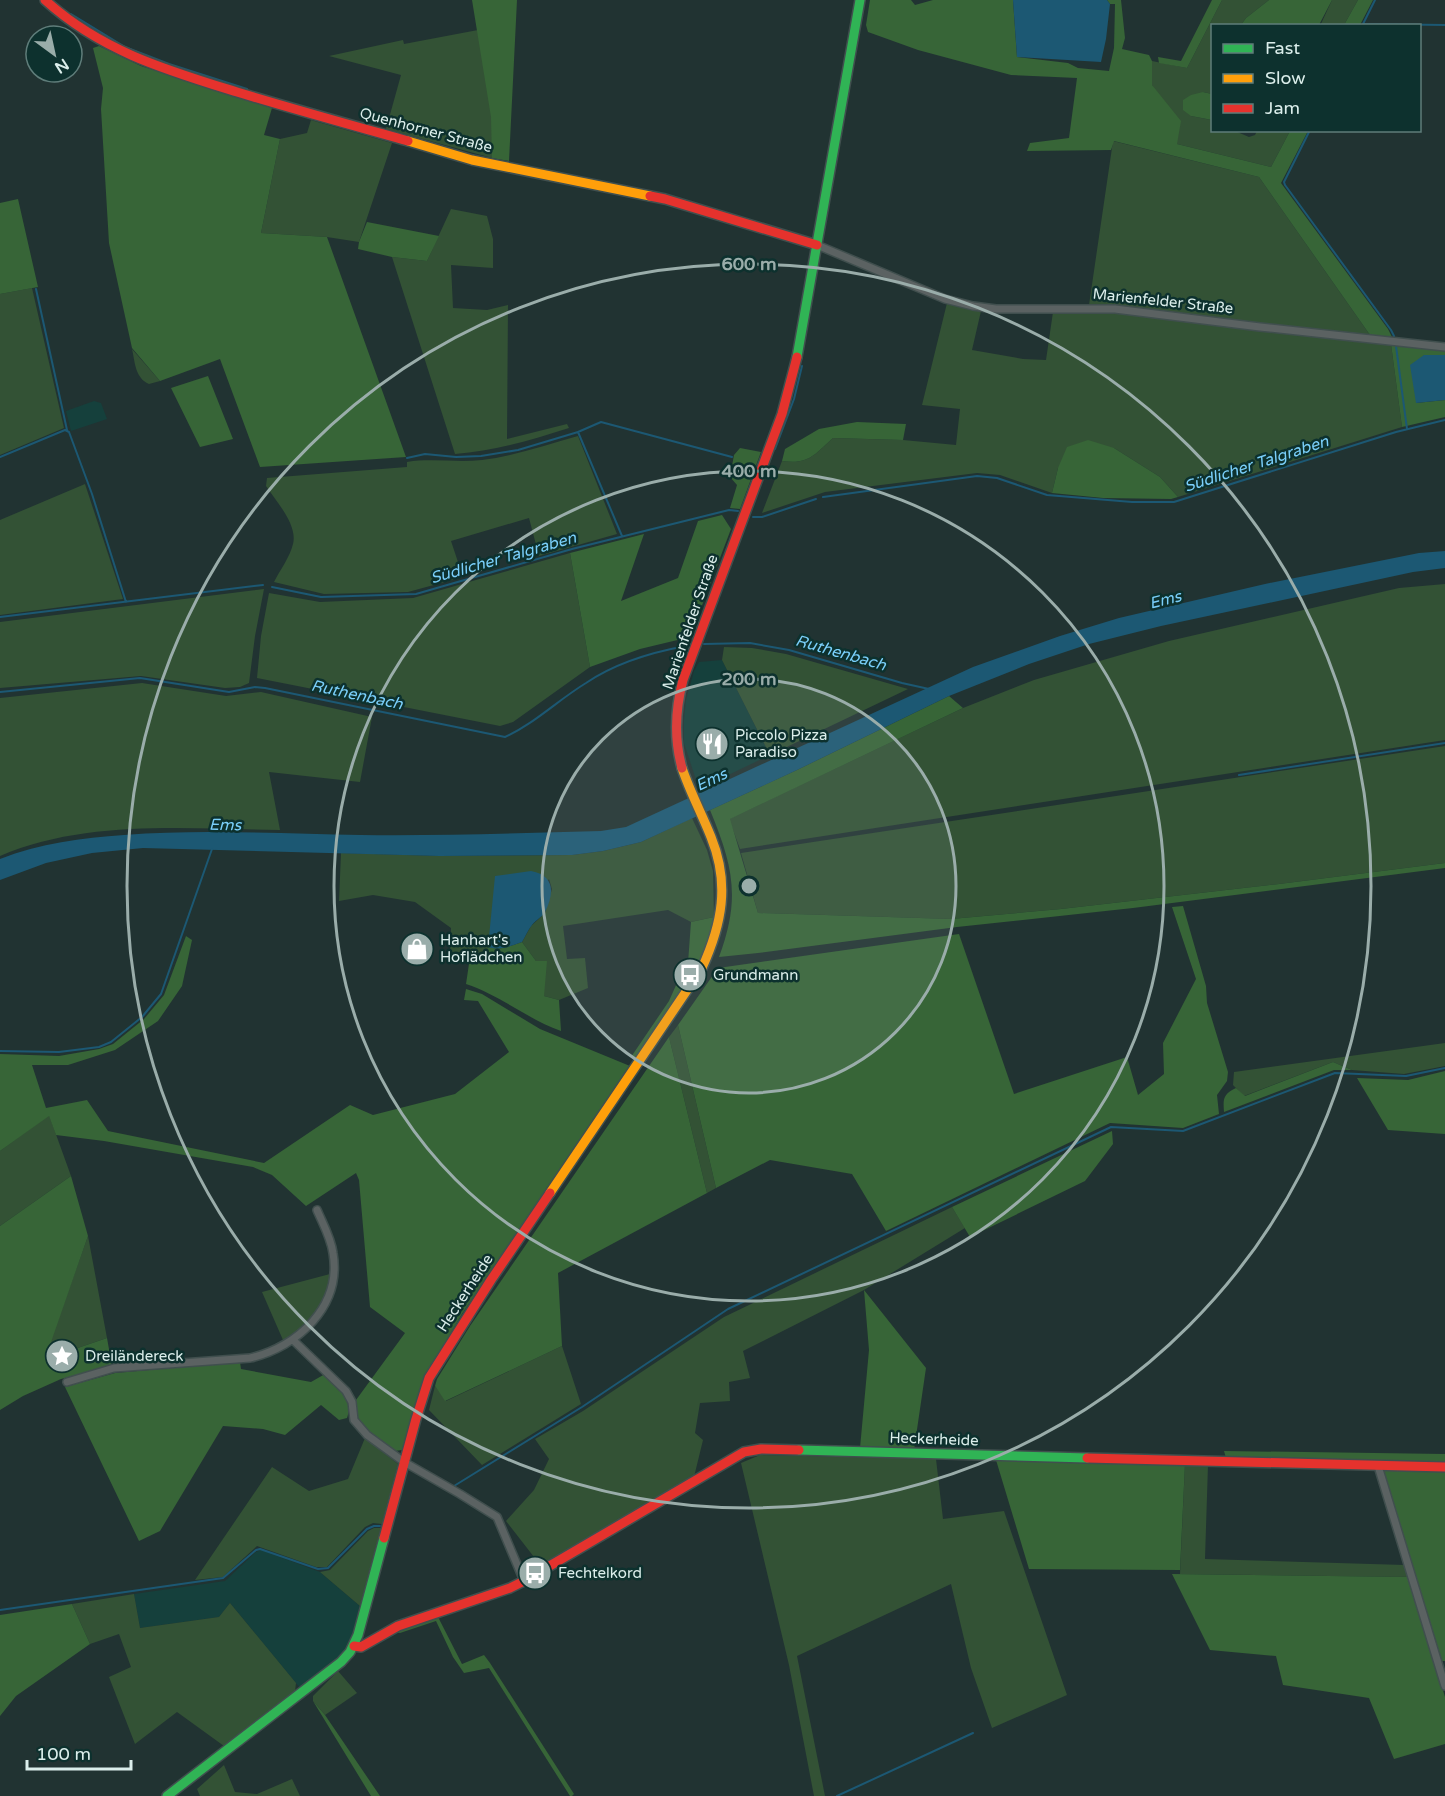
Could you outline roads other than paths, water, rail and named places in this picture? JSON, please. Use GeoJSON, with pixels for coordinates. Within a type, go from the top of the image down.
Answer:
{"type":"FeatureCollection","features":[{"type":"Feature","properties":{"kind":"main road","name":"Quenhorner Straße"},"geometry":{"type":"LineString","coordinates":[[45,0],[65,18],[92,35],[132,57],[167,70],[472,160],[665,199],[817,245]]}},
{"type":"Feature","properties":{"kind":"main road","name":"Marienfelder Straße"},"geometry":{"type":"LineString","coordinates":[[639,1063],[702,968],[718,931],[723,898],[722,870],[704,820],[690,790],[678,751],[676,721],[682,681],[788,396],[797,357],[860,0]]}},
{"type":"Feature","properties":{"kind":"main road","name":"Heckerheide"},"geometry":{"type":"LineString","coordinates":[[167,1796],[341,1662],[354,1646],[429,1378],[491,1280],[639,1063]]}},
{"type":"Feature","properties":{"kind":"main road","name":"Heckerheide"},"geometry":{"type":"LineString","coordinates":[[354,1646],[361,1647],[398,1626],[510,1588],[734,1457],[744,1452],[761,1449],[1445,1467]]}},
{"type":"Feature","properties":{"kind":"street","name":"Marienfelder Straße"},"geometry":{"type":"LineString","coordinates":[[817,245],[945,299],[973,306],[996,309],[1115,309],[1445,347]]}},
{"type":"Feature","properties":{"kind":"street"},"geometry":{"type":"LineString","coordinates":[[67,1382],[114,1368],[250,1358],[269,1352],[293,1340],[324,1307],[333,1281],[333,1253],[317,1210]]}},
{"type":"Feature","properties":{"kind":"street"},"geometry":{"type":"LineString","coordinates":[[293,1340],[346,1391],[352,1402],[354,1420],[367,1435],[404,1462],[496,1517],[524,1581]]}},
{"type":"Feature","properties":{"kind":"street"},"geometry":{"type":"LineString","coordinates":[[1378,1466],[1445,1686]]}},
{"type":"Feature","properties":{"kind":"water"},"geometry":{"type":"Polygon","coordinates":[[[1013,0],[1107,0],[1110,4],[1101,62],[1017,57],[1013,0]]]}},
{"type":"Feature","properties":{"kind":"water"},"geometry":{"type":"Polygon","coordinates":[[[1424,355],[1445,355],[1445,400],[1416,403],[1410,365],[1424,355]]]}},
{"type":"Feature","properties":{"kind":"water"},"geometry":{"type":"Polygon","coordinates":[[[1445,551],[1445,568],[1413,572],[1161,626],[1089,644],[1029,664],[949,696],[641,842],[603,851],[572,855],[439,856],[143,848],[92,853],[46,863],[0,880],[0,859],[46,845],[108,836],[213,832],[451,835],[601,831],[626,827],[973,667],[1060,636],[1119,618],[1265,584],[1419,553],[1445,551]]]}},
{"type":"Feature","properties":{"kind":"water"},"geometry":{"type":"Polygon","coordinates":[[[531,871],[544,876],[550,885],[550,898],[545,912],[532,925],[522,942],[501,948],[488,947],[495,876],[531,871]]]}},
{"type":"Feature","properties":{"kind":"waterway"},"geometry":{"type":"LineString","coordinates":[[1363,24],[1375,0]]}},
{"type":"Feature","properties":{"kind":"waterway"},"geometry":{"type":"LineString","coordinates":[[71,14],[125,47],[247,89]]}},
{"type":"Feature","properties":{"kind":"waterway"},"geometry":{"type":"LineString","coordinates":[[1421,25],[1445,25]]}},
{"type":"Feature","properties":{"kind":"waterway"},"geometry":{"type":"LineString","coordinates":[[1309,132],[1284,182],[1285,185],[1394,336]]}},
{"type":"Feature","properties":{"kind":"waterway"},"geometry":{"type":"LineString","coordinates":[[36,289],[67,430]]}},
{"type":"Feature","properties":{"kind":"waterway"},"geometry":{"type":"LineString","coordinates":[[1396,346],[1407,429]]}},
{"type":"Feature","properties":{"kind":"waterway"},"geometry":{"type":"LineString","coordinates":[[775,449],[794,399],[802,366]]}},
{"type":"Feature","properties":{"kind":"waterway","name":"Südlicher Talgraben"},"geometry":{"type":"LineString","coordinates":[[823,497],[977,476],[997,478],[1047,495],[1132,502],[1174,502],[1396,432],[1445,420]]}},
{"type":"Feature","properties":{"kind":"waterway"},"geometry":{"type":"LineString","coordinates":[[578,432],[601,422],[732,457]]}},
{"type":"Feature","properties":{"kind":"waterway"},"geometry":{"type":"LineString","coordinates":[[0,457],[65,430],[69,432],[92,494],[126,602]]}},
{"type":"Feature","properties":{"kind":"waterway"},"geometry":{"type":"LineString","coordinates":[[407,458],[425,454],[456,457],[481,456],[518,450],[578,432],[622,536]]}},
{"type":"Feature","properties":{"kind":"waterway","name":"Südlicher Talgraben"},"geometry":{"type":"LineString","coordinates":[[753,517],[762,517],[816,499]]}},
{"type":"Feature","properties":{"kind":"waterway","name":"Südlicher Talgraben"},"geometry":{"type":"LineString","coordinates":[[272,587],[321,597],[416,594],[572,549],[729,510],[738,511]]}},
{"type":"Feature","properties":{"kind":"waterway","name":"Südlicher Talgraben"},"geometry":{"type":"LineString","coordinates":[[0,617],[263,585]]}},
{"type":"Feature","properties":{"kind":"waterway","name":"Ruthenbach"},"geometry":{"type":"LineString","coordinates":[[704,644],[750,643],[789,650],[929,689]]}},
{"type":"Feature","properties":{"kind":"waterway","name":"Ruthenbach"},"geometry":{"type":"LineString","coordinates":[[0,692],[140,678],[229,692],[255,687],[505,737],[597,676],[647,655],[686,646]]}},
{"type":"Feature","properties":{"kind":"waterway"},"geometry":{"type":"LineString","coordinates":[[1239,775],[1445,743]]}},
{"type":"Feature","properties":{"kind":"waterway"},"geometry":{"type":"LineString","coordinates":[[0,1051],[59,1052],[99,1047],[111,1042],[142,1017],[161,994],[212,849]]}},
{"type":"Feature","properties":{"kind":"waterway"},"geometry":{"type":"LineString","coordinates":[[454,1486],[582,1407],[728,1309],[1111,1127],[1183,1131],[1335,1073],[1406,1076],[1445,1068]]}},
{"type":"Feature","properties":{"kind":"waterway"},"geometry":{"type":"LineString","coordinates":[[0,1610],[223,1578],[260,1549],[318,1569],[328,1568],[367,1529],[380,1526]]}},
{"type":"Feature","properties":{"kind":"waterway"},"geometry":{"type":"LineString","coordinates":[[837,1796],[973,1733]]}},
{"type":"Feature","properties":{"kind":"place","name":"Piccolo Pizza Paradiso"},"geometry":{"type":"Point","coordinates":[712,744]}},
{"type":"Feature","properties":{"kind":"place","name":"Hanhart's Hoflädchen"},"geometry":{"type":"Point","coordinates":[417,949]}},
{"type":"Feature","properties":{"kind":"place","name":"Grundmann"},"geometry":{"type":"Point","coordinates":[690,975]}},
{"type":"Feature","properties":{"kind":"place","name":"Dreiländereck"},"geometry":{"type":"Point","coordinates":[62,1356]}},
{"type":"Feature","properties":{"kind":"place","name":"Fechtelkord"},"geometry":{"type":"Point","coordinates":[535,1573]}},
{"type":"Feature","properties":{"kind":"water label","name":"Ems"},"geometry":{"type":"Point","coordinates":[1165,599]}},
{"type":"Feature","properties":{"kind":"water label","name":"Ems"},"geometry":{"type":"Point","coordinates":[711,779]}},
{"type":"Feature","properties":{"kind":"water label","name":"Ems"},"geometry":{"type":"Point","coordinates":[225,824]}}]}
